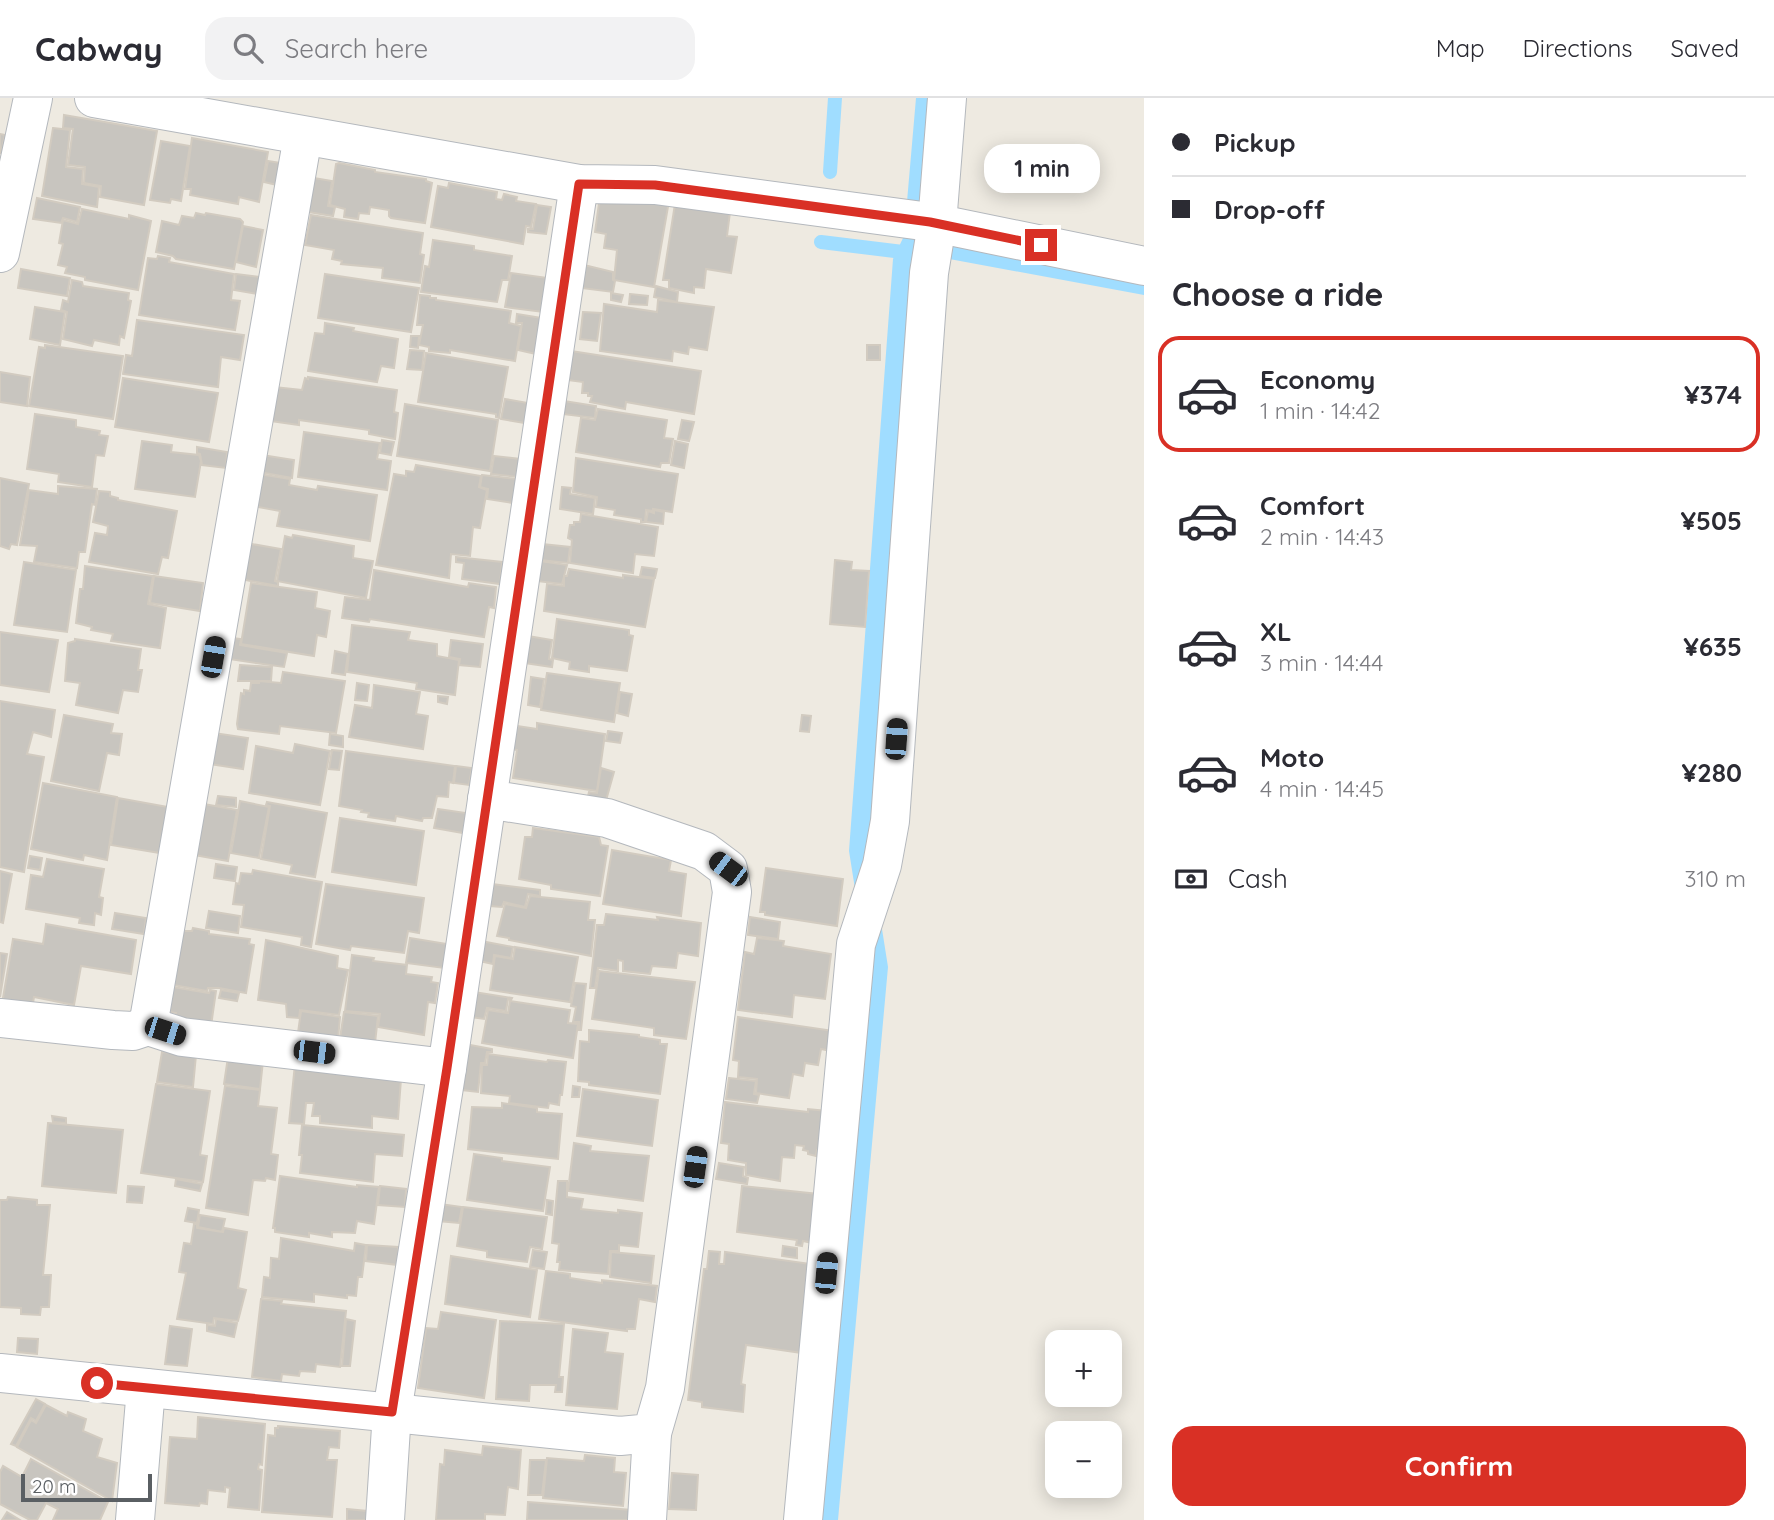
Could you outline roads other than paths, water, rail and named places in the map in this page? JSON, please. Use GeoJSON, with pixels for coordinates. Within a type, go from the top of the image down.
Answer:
{"type":"FeatureCollection","features":[{"type":"Feature","properties":{"kind":"street"},"geometry":{"type":"LineString","coordinates":[[0,253],[33,98]]}},
{"type":"Feature","properties":{"kind":"street"},"geometry":{"type":"LineString","coordinates":[[94,98],[579,184],[655,185],[889,216],[934,227],[1144,266]]}},
{"type":"Feature","properties":{"kind":"street"},"geometry":{"type":"LineString","coordinates":[[803,1520],[856,944],[882,865],[891,821],[929,273],[947,98]]}},
{"type":"Feature","properties":{"kind":"street"},"geometry":{"type":"LineString","coordinates":[[148,1026],[303,136]]}},
{"type":"Feature","properties":{"kind":"street"},"geometry":{"type":"LineString","coordinates":[[386,1520],[392,1412],[447,1068],[579,184]]}},
{"type":"Feature","properties":{"kind":"street"},"geometry":{"type":"LineString","coordinates":[[487,799],[607,818],[704,851],[728,869],[732,892],[729,919],[665,1388],[652,1433],[647,1520]]}},
{"type":"Feature","properties":{"kind":"street"},"geometry":{"type":"LineString","coordinates":[[0,1018],[113,1030],[133,1031],[148,1026],[182,1037],[447,1068]]}},
{"type":"Feature","properties":{"kind":"street"},"geometry":{"type":"LineString","coordinates":[[0,1373],[620,1436],[652,1433]]}},
{"type":"Feature","properties":{"kind":"street"},"geometry":{"type":"LineString","coordinates":[[135,1520],[146,1388]]}},
{"type":"Feature","properties":{"kind":"water"},"geometry":{"type":"Polygon","coordinates":[[[916,98],[935,98],[929,205],[1144,283],[1144,295],[917,253],[870,853],[888,967],[838,1520],[820,1520],[867,965],[849,851],[893,259],[904,236],[916,98]]]}},
{"type":"Feature","properties":{"kind":"waterway"},"geometry":{"type":"LineString","coordinates":[[830,172],[835,98]]}},
{"type":"Feature","properties":{"kind":"waterway"},"geometry":{"type":"LineString","coordinates":[[821,242],[911,253]]}}]}
